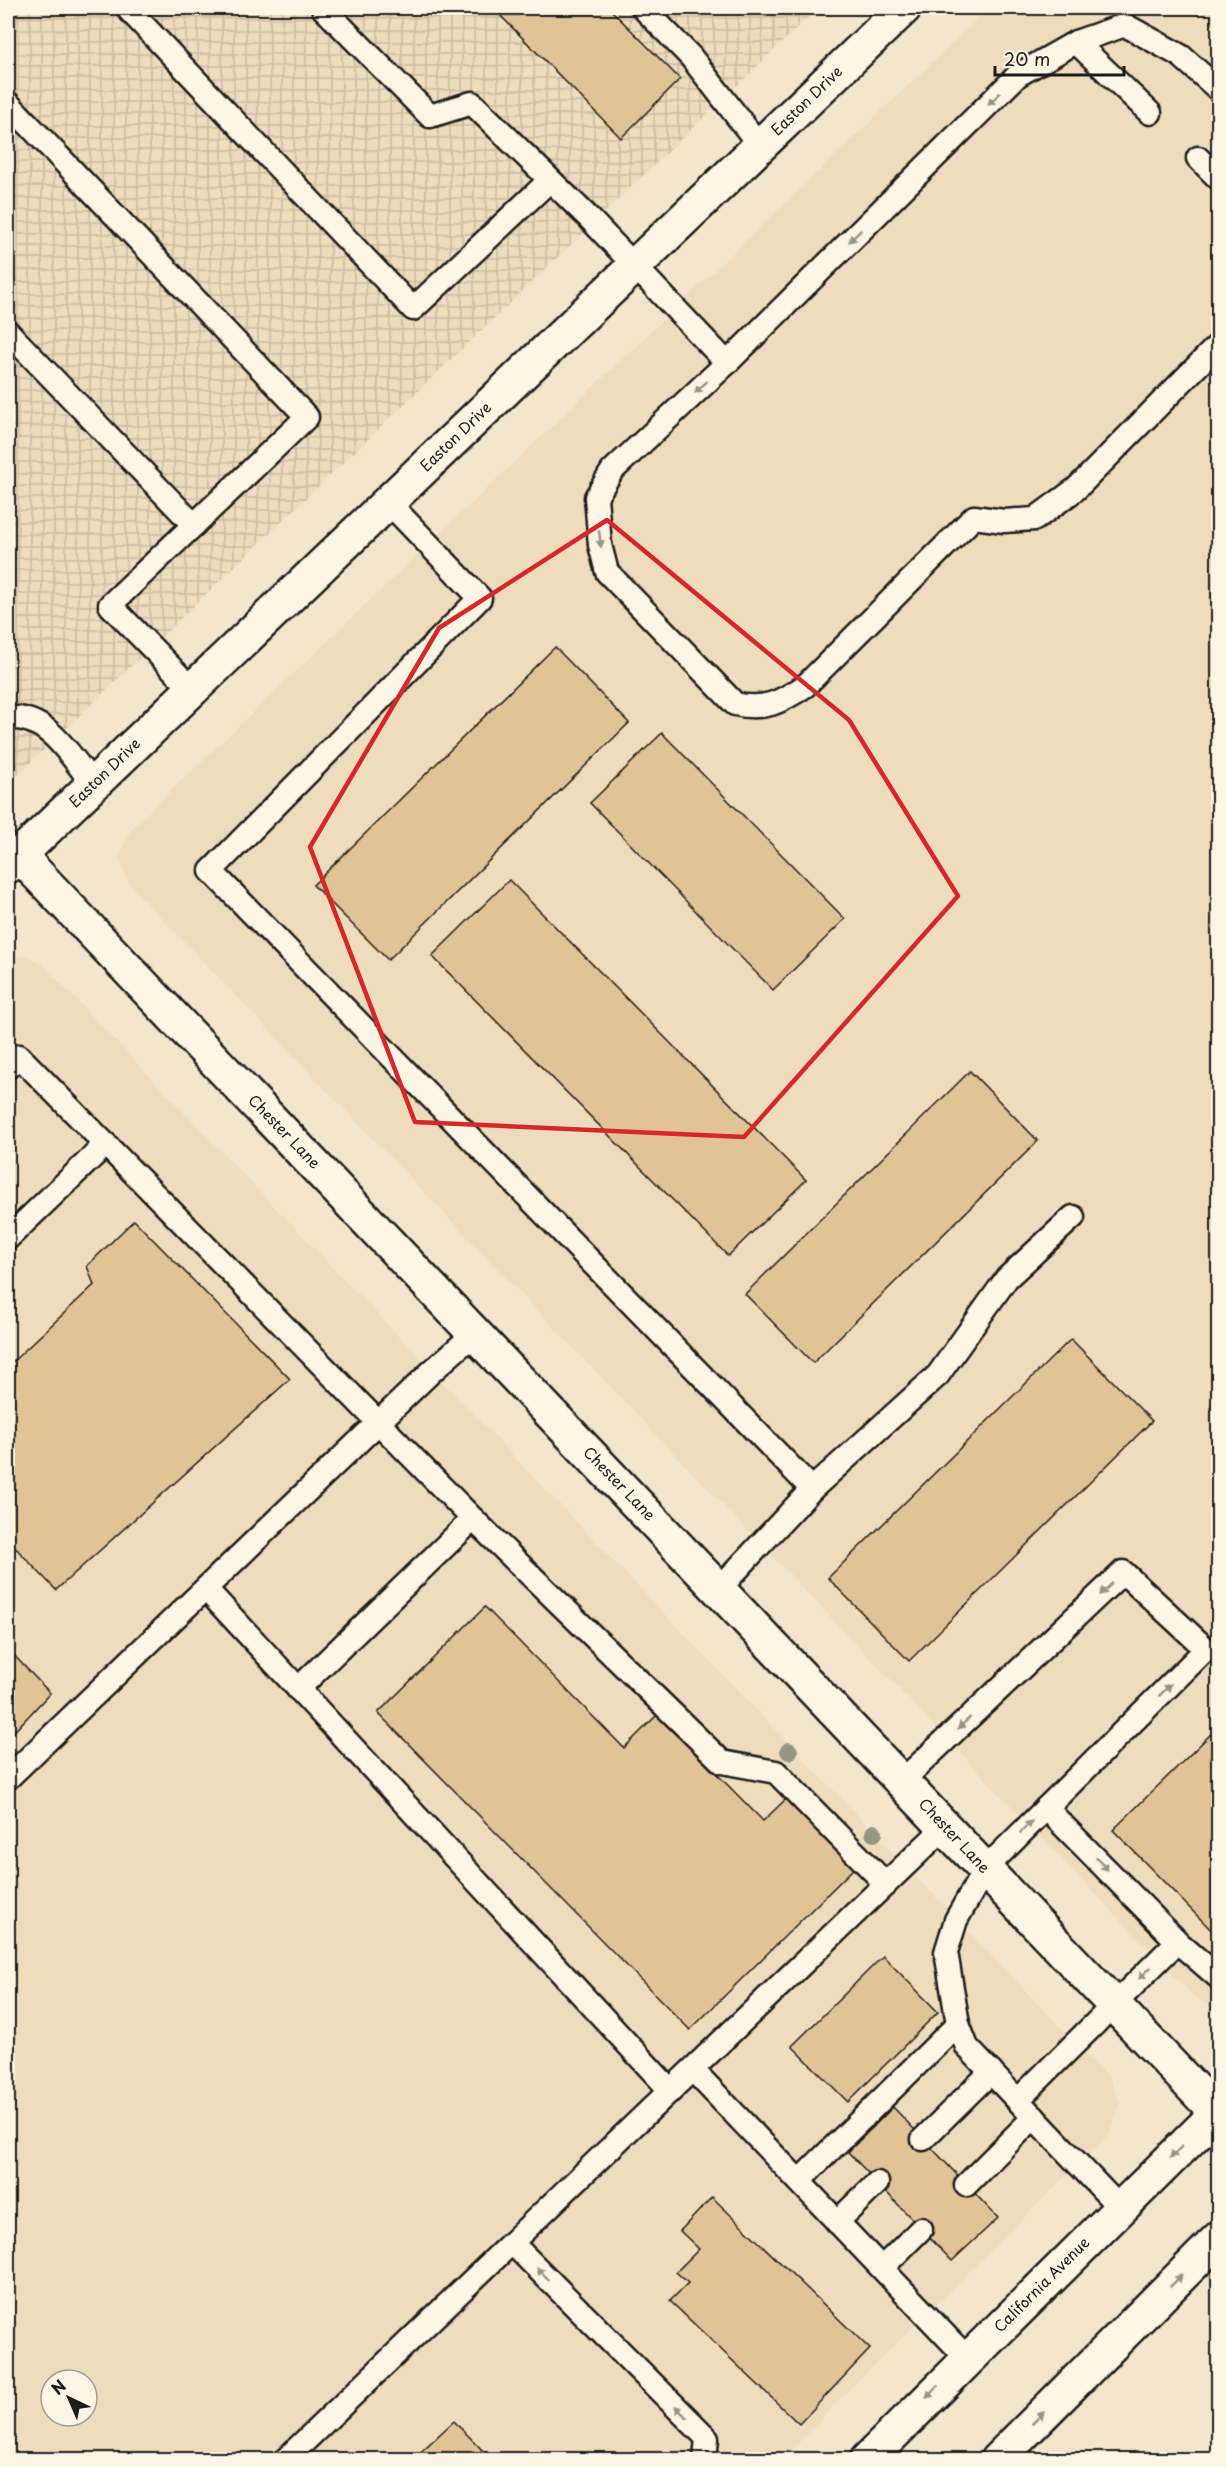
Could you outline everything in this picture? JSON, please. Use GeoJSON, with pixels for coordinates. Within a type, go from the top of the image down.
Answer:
{"type":"FeatureCollection","features":[{"type":"Feature","properties":{"kind":"street","name":"Easton Drive"},"geometry":{"type":"LineString","coordinates":[[13,860],[904,8]]}},
{"type":"Feature","properties":{"kind":"street","name":"Chester Lane"},"geometry":{"type":"LineString","coordinates":[[13,860],[475,1334],[1218,2113]]}},
{"type":"Feature","properties":{"kind":"street","name":"California Avenue"},"geometry":{"type":"LineString","coordinates":[[867,2460],[967,2358],[1218,2113]]}},
{"type":"Feature","properties":{"kind":"street"},"geometry":{"type":"LineString","coordinates":[[997,2460],[1218,2239]]}},
{"type":"Feature","properties":{"kind":"lane"},"geometry":{"type":"LineString","coordinates":[[132,8],[129,9],[413,309],[550,180]]}},
{"type":"Feature","properties":{"kind":"lane"},"geometry":{"type":"LineString","coordinates":[[323,8],[430,116],[472,103],[727,363]]}},
{"type":"Feature","properties":{"kind":"lane"},"geometry":{"type":"LineString","coordinates":[[643,8],[692,57],[759,146]]}},
{"type":"Feature","properties":{"kind":"lane"},"geometry":{"type":"LineString","coordinates":[[1218,89],[1181,56],[1125,25],[1076,42],[1018,75],[727,363],[612,471],[596,497],[600,545],[607,572],[735,704],[754,708],[785,699],[805,686],[974,517],[1004,521],[1035,519],[1076,489],[1218,345]]}},
{"type":"Feature","properties":{"kind":"lane"},"geometry":{"type":"LineString","coordinates":[[1076,42],[1150,113]]}},
{"type":"Feature","properties":{"kind":"lane"},"geometry":{"type":"LineString","coordinates":[[8,104],[307,417],[110,605],[192,689]]}},
{"type":"Feature","properties":{"kind":"lane"},"geometry":{"type":"LineString","coordinates":[[1198,158],[1218,178]]}},
{"type":"Feature","properties":{"kind":"lane"},"geometry":{"type":"LineString","coordinates":[[8,332],[194,525]]}},
{"type":"Feature","properties":{"kind":"lane"},"geometry":{"type":"LineString","coordinates":[[388,502],[480,598],[211,871],[812,1489]]}},
{"type":"Feature","properties":{"kind":"lane"},"geometry":{"type":"LineString","coordinates":[[8,718],[21,717],[46,727],[93,784]]}},
{"type":"Feature","properties":{"kind":"lane"},"geometry":{"type":"LineString","coordinates":[[8,1067],[19,1056],[473,1519],[722,1762],[777,1772],[885,1884]]}},
{"type":"Feature","properties":{"kind":"lane"},"geometry":{"type":"LineString","coordinates":[[8,1239],[106,1144]]}},
{"type":"Feature","properties":{"kind":"lane"},"geometry":{"type":"LineString","coordinates":[[719,1589],[812,1489],[938,1375],[1007,1278],[1073,1217]]}},
{"type":"Feature","properties":{"kind":"lane"},"geometry":{"type":"LineString","coordinates":[[8,1778],[379,1422],[475,1334]]}},
{"type":"Feature","properties":{"kind":"lane"},"geometry":{"type":"LineString","coordinates":[[298,1689],[473,1519]]}},
{"type":"Feature","properties":{"kind":"lane"},"geometry":{"type":"LineString","coordinates":[[902,1781],[1124,1572],[1212,1656],[1046,1808],[985,1869],[956,1920],[946,1952],[958,2025],[967,2047],[1120,2208]]}},
{"type":"Feature","properties":{"kind":"lane"},"geometry":{"type":"LineString","coordinates":[[206,1589],[671,2091]]}},
{"type":"Feature","properties":{"kind":"lane"},"geometry":{"type":"LineString","coordinates":[[1046,1808],[1177,1942],[1218,1977]]}},
{"type":"Feature","properties":{"kind":"lane"},"geometry":{"type":"LineString","coordinates":[[285,2460],[945,1827]]}},
{"type":"Feature","properties":{"kind":"lane"},"geometry":{"type":"LineString","coordinates":[[1018,2100],[1177,1942]]}},
{"type":"Feature","properties":{"kind":"lane"},"geometry":{"type":"LineString","coordinates":[[799,2181],[958,2025]]}},
{"type":"Feature","properties":{"kind":"lane"},"geometry":{"type":"LineString","coordinates":[[693,2070],[967,2358]]}},
{"type":"Feature","properties":{"kind":"lane"},"geometry":{"type":"LineString","coordinates":[[923,2139],[991,2072]]}},
{"type":"Feature","properties":{"kind":"lane"},"geometry":{"type":"LineString","coordinates":[[966,2185],[1034,2117]]}},
{"type":"Feature","properties":{"kind":"lane"},"geometry":{"type":"LineString","coordinates":[[837,2222],[877,2183]]}},
{"type":"Feature","properties":{"kind":"lane"},"geometry":{"type":"LineString","coordinates":[[882,2268],[921,2229]]}},
{"type":"Feature","properties":{"kind":"lane"},"geometry":{"type":"LineString","coordinates":[[512,2242],[707,2438],[705,2460]]}},
{"type":"Feature","properties":{"kind":"highlighted area"},"geometry":{"type":"Polygon","coordinates":[[[607,520],[849,720],[958,896],[744,1137],[415,1122],[310,847],[439,628],[607,520]]]}},
{"type":"Feature","properties":{"kind":"shaded area"},"geometry":{"type":"Polygon","coordinates":[[[8,8],[818,8],[8,784],[8,8]]]}},
{"type":"Feature","properties":{"kind":"shaded area"},"geometry":{"type":"Polygon","coordinates":[[[989,8],[1218,8],[1218,2006],[1210,2006],[1193,1996],[129,884],[119,857],[130,830],[989,8]]]}},
{"type":"Feature","properties":{"kind":"shaded area"},"geometry":{"type":"Polygon","coordinates":[[[8,955],[28,956],[44,966],[1110,2079],[1120,2104],[1110,2133],[840,2399],[783,2459],[8,2460],[8,955]]]}},
{"type":"Feature","properties":{"kind":"building"},"geometry":{"type":"Polygon","coordinates":[[[493,8],[609,8],[680,79],[621,138],[493,8]]]}},
{"type":"Feature","properties":{"kind":"building"},"geometry":{"type":"Polygon","coordinates":[[[555,647],[629,723],[388,960],[313,885],[555,647]]]}},
{"type":"Feature","properties":{"kind":"building"},"geometry":{"type":"Polygon","coordinates":[[[662,733],[845,919],[773,990],[590,803],[662,733]]]}},
{"type":"Feature","properties":{"kind":"building"},"geometry":{"type":"Polygon","coordinates":[[[509,880],[806,1180],[728,1256],[432,956],[509,880]]]}},
{"type":"Feature","properties":{"kind":"building"},"geometry":{"type":"Polygon","coordinates":[[[970,1071],[1038,1141],[813,1363],[745,1294],[970,1071]]]}},
{"type":"Feature","properties":{"kind":"building"},"geometry":{"type":"Polygon","coordinates":[[[134,1220],[290,1379],[56,1590],[8,1540],[8,1366],[94,1285],[87,1266],[134,1220]]]}},
{"type":"Feature","properties":{"kind":"building"},"geometry":{"type":"Polygon","coordinates":[[[1071,1339],[1152,1421],[909,1661],[828,1578],[1071,1339]]]}},
{"type":"Feature","properties":{"kind":"building"},"geometry":{"type":"Polygon","coordinates":[[[485,1607],[624,1748],[658,1714],[763,1821],[787,1798],[855,1867],[690,2030],[378,1713],[485,1607]]]}},
{"type":"Feature","properties":{"kind":"building"},"geometry":{"type":"Polygon","coordinates":[[[8,1649],[50,1693],[8,1738],[8,1649]]]}},
{"type":"Feature","properties":{"kind":"building"},"geometry":{"type":"Polygon","coordinates":[[[1216,1729],[1218,1731],[1218,1937],[1113,1830],[1216,1729]]]}},
{"type":"Feature","properties":{"kind":"building"},"geometry":{"type":"Polygon","coordinates":[[[883,1956],[938,2012],[848,2102],[792,2046],[883,1956]]]}},
{"type":"Feature","properties":{"kind":"building"},"geometry":{"type":"Polygon","coordinates":[[[893,2107],[998,2218],[952,2261],[848,2152],[893,2107]]]}},
{"type":"Feature","properties":{"kind":"building"},"geometry":{"type":"Polygon","coordinates":[[[712,2197],[870,2349],[799,2424],[670,2301],[688,2283],[676,2272],[699,2249],[680,2231],[712,2197]]]}},
{"type":"Feature","properties":{"kind":"building"},"geometry":{"type":"Polygon","coordinates":[[[454,2421],[492,2460],[412,2460],[454,2421]]]}}]}
